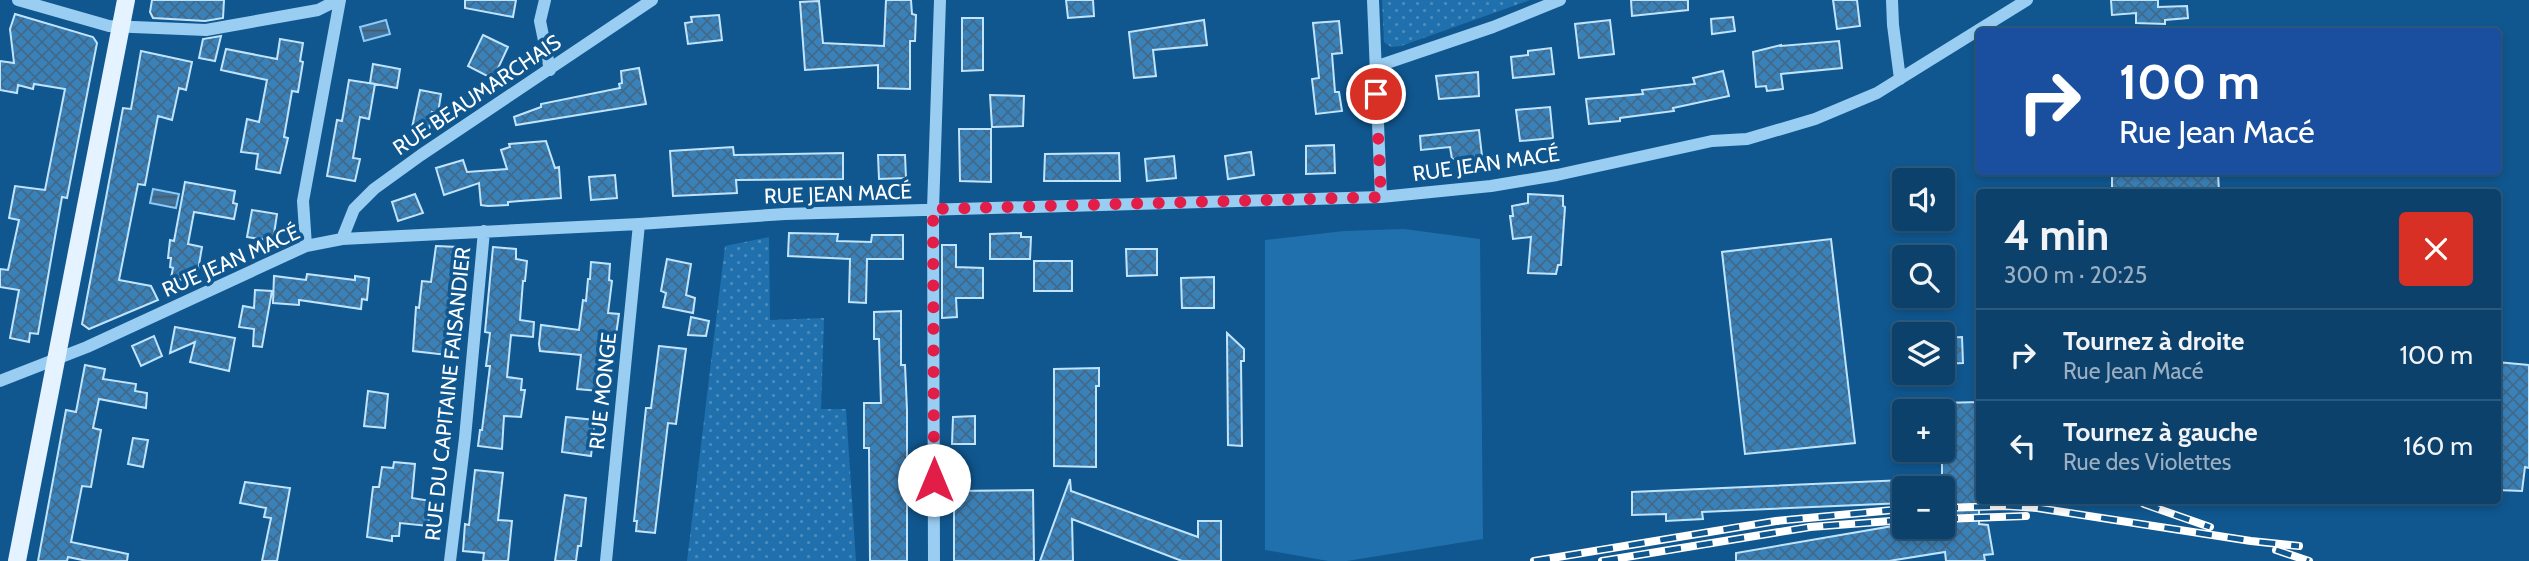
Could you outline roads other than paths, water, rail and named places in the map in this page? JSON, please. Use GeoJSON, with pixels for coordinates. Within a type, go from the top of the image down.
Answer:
{"type":"FeatureCollection","features":[{"type":"Feature","properties":{"kind":"main road"},"geometry":{"type":"LineString","coordinates":[[17,561],[125,0]]}},
{"type":"Feature","properties":{"kind":"street"},"geometry":{"type":"LineString","coordinates":[[18,0],[92,22],[206,30],[318,10],[339,0]]}},
{"type":"Feature","properties":{"kind":"street"},"geometry":{"type":"LineString","coordinates":[[306,246],[303,201],[339,0]]}},
{"type":"Feature","properties":{"kind":"street"},"geometry":{"type":"LineString","coordinates":[[545,0],[540,22],[550,70]]}},
{"type":"Feature","properties":{"kind":"street","name":"RUE BEAUMARCHAIS"},"geometry":{"type":"LineString","coordinates":[[342,239],[354,209],[374,189],[652,0]]}},
{"type":"Feature","properties":{"kind":"street"},"geometry":{"type":"LineString","coordinates":[[934,561],[933,209],[940,0]]}},
{"type":"Feature","properties":{"kind":"street"},"geometry":{"type":"LineString","coordinates":[[1373,0],[1381,197]]}},
{"type":"Feature","properties":{"kind":"street"},"geometry":{"type":"LineString","coordinates":[[1375,67],[1493,27],[1560,0]]}},
{"type":"Feature","properties":{"kind":"street"},"geometry":{"type":"LineString","coordinates":[[1892,0],[1897,72],[1900,79]]}},
{"type":"Feature","properties":{"kind":"street","name":"RUE JEAN MACÉ"},"geometry":{"type":"LineString","coordinates":[[1982,28],[2027,0]]}},
{"type":"Feature","properties":{"kind":"street","name":"RUE JEAN MACÉ"},"geometry":{"type":"LineString","coordinates":[[0,381],[56,359],[306,246],[342,239],[785,214],[1381,197],[1492,186],[1712,141],[1747,139],[1815,119],[1877,93],[1976,32]]}},
{"type":"Feature","properties":{"kind":"street","name":"RUE MONGE"},"geometry":{"type":"LineString","coordinates":[[606,561],[639,224]]}},
{"type":"Feature","properties":{"kind":"street","name":"RUE DU CAPITAINE FAISANDIER"},"geometry":{"type":"LineString","coordinates":[[450,561],[465,438],[484,231]]}},
{"type":"Feature","properties":{"kind":"railway"},"geometry":{"type":"LineString","coordinates":[[2144,504],[2210,527]]}},
{"type":"Feature","properties":{"kind":"railway"},"geometry":{"type":"LineString","coordinates":[[1955,508],[2037,508],[2299,546]]}},
{"type":"Feature","properties":{"kind":"railway"},"geometry":{"type":"LineString","coordinates":[[1534,561],[1776,521],[1892,510]]}},
{"type":"Feature","properties":{"kind":"railway"},"geometry":{"type":"LineString","coordinates":[[1955,519],[2026,516]]}},
{"type":"Feature","properties":{"kind":"railway"},"geometry":{"type":"LineString","coordinates":[[1602,561],[1810,527],[1892,521]]}},
{"type":"Feature","properties":{"kind":"railway"},"geometry":{"type":"LineString","coordinates":[[2276,550],[2309,561]]}}]}
